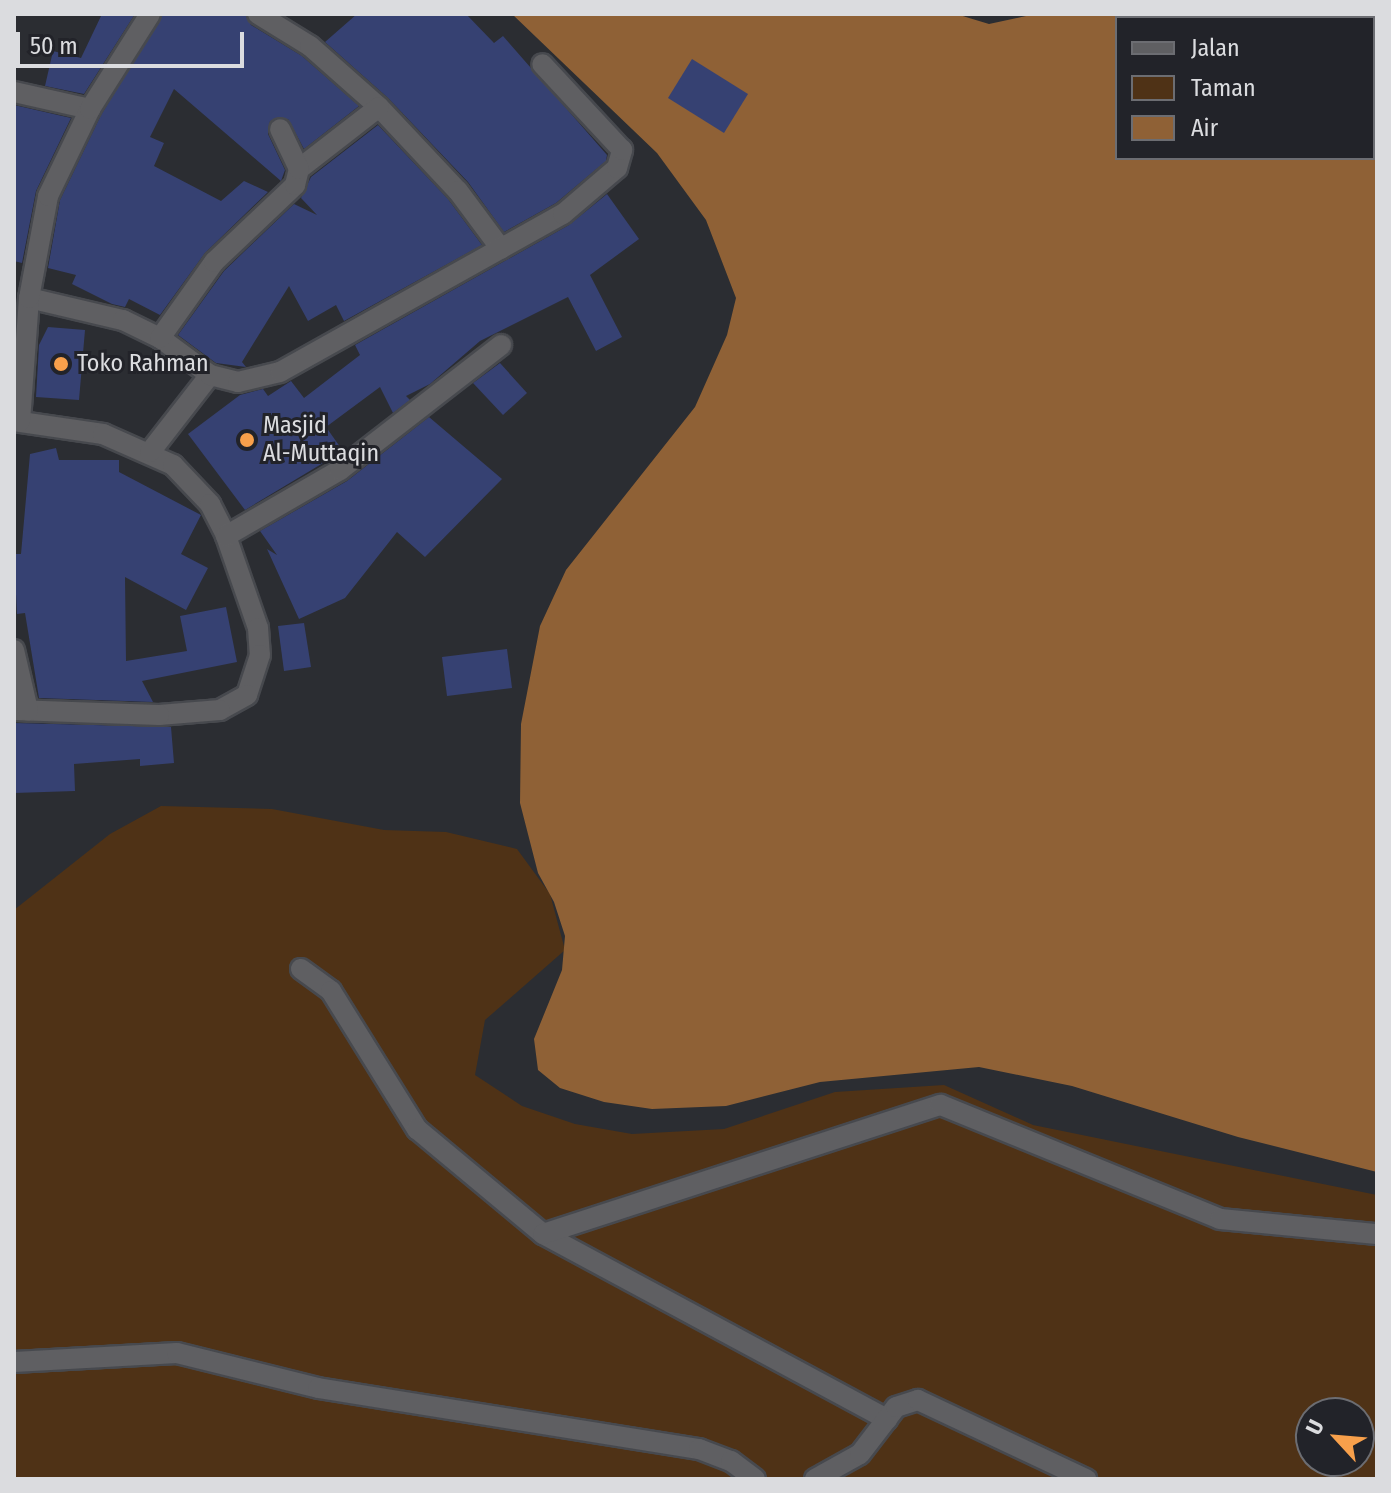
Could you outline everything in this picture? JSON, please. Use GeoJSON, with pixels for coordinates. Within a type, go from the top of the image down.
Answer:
{"type":"FeatureCollection","features":[{"type":"Feature","properties":{"kind":"street"},"geometry":{"type":"LineString","coordinates":[[14,650],[21,710],[196,715],[220,710],[247,695],[256,679],[258,628],[226,536],[195,487],[150,452],[77,427],[17,421],[29,298],[48,196],[90,109],[150,14]]}},
{"type":"Feature","properties":{"kind":"street"},"geometry":{"type":"LineString","coordinates":[[258,14],[310,46],[379,107],[458,191],[501,249]]}},
{"type":"Feature","properties":{"kind":"street"},"geometry":{"type":"LineString","coordinates":[[29,298],[101,312],[160,338],[210,375],[238,382],[280,372],[563,214],[617,168],[624,156],[542,64]]}},
{"type":"Feature","properties":{"kind":"street"},"geometry":{"type":"LineString","coordinates":[[14,92],[90,109]]}},
{"type":"Feature","properties":{"kind":"street"},"geometry":{"type":"LineString","coordinates":[[160,338],[214,262],[290,193],[299,169],[379,107]]}},
{"type":"Feature","properties":{"kind":"street"},"geometry":{"type":"LineString","coordinates":[[280,129],[299,169]]}},
{"type":"Feature","properties":{"kind":"street"},"geometry":{"type":"LineString","coordinates":[[226,536],[340,470],[501,345]]}},
{"type":"Feature","properties":{"kind":"street"},"geometry":{"type":"LineString","coordinates":[[150,452],[210,375]]}},
{"type":"Feature","properties":{"kind":"street"},"geometry":{"type":"LineString","coordinates":[[301,969],[331,991],[417,1129],[543,1234],[887,1419]]}},
{"type":"Feature","properties":{"kind":"street"},"geometry":{"type":"LineString","coordinates":[[543,1234],[941,1105],[1220,1219],[1377,1234]]}},
{"type":"Feature","properties":{"kind":"street"},"geometry":{"type":"LineString","coordinates":[[14,1362],[177,1353],[333,1390],[699,1449],[731,1461],[755,1479]]}},
{"type":"Feature","properties":{"kind":"street"},"geometry":{"type":"LineString","coordinates":[[815,1479],[860,1454],[896,1407],[918,1400],[1086,1479]]}},
{"type":"Feature","properties":{"kind":"green space"},"geometry":{"type":"Polygon","coordinates":[[[161,806],[272,809],[384,830],[446,832],[517,849],[550,894],[565,950],[485,1020],[475,1075],[522,1106],[575,1124],[632,1134],[724,1129],[835,1092],[944,1085],[1033,1125],[1377,1195],[1377,1479],[14,1479],[14,910],[110,834],[161,806]]]}},
{"type":"Feature","properties":{"kind":"water"},"geometry":{"type":"Polygon","coordinates":[[[512,14],[956,14],[989,24],[1035,14],[1377,14],[1377,1172],[1238,1137],[1072,1086],[979,1067],[820,1082],[726,1106],[652,1109],[604,1102],[560,1088],[538,1070],[534,1039],[562,970],[565,936],[554,902],[538,873],[520,803],[521,724],[540,626],[566,570],[695,407],[727,335],[736,298],[706,220],[657,153],[512,14]]]}},
{"type":"Feature","properties":{"kind":"building"},"geometry":{"type":"Polygon","coordinates":[[[102,14],[135,14],[84,94],[45,86],[53,51],[81,58],[102,14]]]}},
{"type":"Feature","properties":{"kind":"building"},"geometry":{"type":"Polygon","coordinates":[[[163,14],[245,14],[251,25],[302,56],[359,106],[304,149],[288,119],[270,121],[268,134],[285,170],[281,181],[174,89],[150,137],[164,143],[154,166],[221,201],[244,181],[268,192],[205,253],[160,315],[129,299],[125,307],[112,304],[72,284],[76,275],[48,268],[60,200],[101,115],[163,14]]]}},
{"type":"Feature","properties":{"kind":"building"},"geometry":{"type":"Polygon","coordinates":[[[357,14],[466,14],[494,43],[503,36],[607,155],[606,161],[556,203],[504,232],[468,182],[388,98],[325,42],[357,14]]]}},
{"type":"Feature","properties":{"kind":"building"},"geometry":{"type":"Polygon","coordinates":[[[692,59],[748,94],[724,133],[668,98],[692,59]]]}},
{"type":"Feature","properties":{"kind":"building"},"geometry":{"type":"Polygon","coordinates":[[[14,105],[71,118],[36,191],[22,263],[14,261],[14,105]]]}},
{"type":"Feature","properties":{"kind":"building"},"geometry":{"type":"Polygon","coordinates":[[[378,125],[448,199],[482,245],[344,321],[336,305],[308,321],[289,286],[242,362],[246,367],[216,363],[178,335],[224,271],[294,204],[317,215],[301,198],[311,177],[378,125]]]}},
{"type":"Feature","properties":{"kind":"building"},"geometry":{"type":"Polygon","coordinates":[[[607,194],[639,239],[590,275],[622,337],[596,351],[568,297],[480,341],[430,384],[406,396],[410,400],[393,413],[380,387],[326,427],[343,451],[245,510],[188,434],[240,395],[263,389],[268,396],[291,381],[304,398],[360,355],[355,345],[569,225],[607,194]]]}},
{"type":"Feature","properties":{"kind":"building","name":"Toko Rahman"},"geometry":{"type":"Polygon","coordinates":[[[48,327],[85,330],[79,400],[36,397],[39,345],[48,327]]]}},
{"type":"Feature","properties":{"kind":"building"},"geometry":{"type":"Polygon","coordinates":[[[500,363],[527,393],[503,415],[473,383],[500,363]]]}},
{"type":"Feature","properties":{"kind":"building"},"geometry":{"type":"Polygon","coordinates":[[[429,417],[502,479],[425,557],[397,532],[345,598],[299,619],[267,549],[277,555],[260,531],[347,481],[429,417]]]}},
{"type":"Feature","properties":{"kind":"building"},"geometry":{"type":"Polygon","coordinates":[[[56,448],[59,460],[119,460],[119,472],[201,515],[181,554],[208,568],[186,610],[125,577],[126,661],[187,651],[180,616],[226,607],[237,662],[142,681],[153,702],[39,698],[25,613],[17,614],[14,554],[21,554],[30,454],[56,448]]]}},
{"type":"Feature","properties":{"kind":"building"},"geometry":{"type":"Polygon","coordinates":[[[304,623],[311,667],[284,671],[278,626],[304,623]]]}},
{"type":"Feature","properties":{"kind":"building"},"geometry":{"type":"Polygon","coordinates":[[[507,649],[512,688],[447,696],[442,657],[507,649]]]}},
{"type":"Feature","properties":{"kind":"building"},"geometry":{"type":"Polygon","coordinates":[[[14,723],[171,727],[174,763],[140,766],[140,759],[74,764],[75,791],[14,793],[14,723]]]}},
{"type":"Feature","properties":{"kind":"place","name":"Toko Rahman"},"geometry":{"type":"Point","coordinates":[61,364]}},
{"type":"Feature","properties":{"kind":"place","name":"Masjid Al-Muttaqin"},"geometry":{"type":"Point","coordinates":[247,440]}}]}
